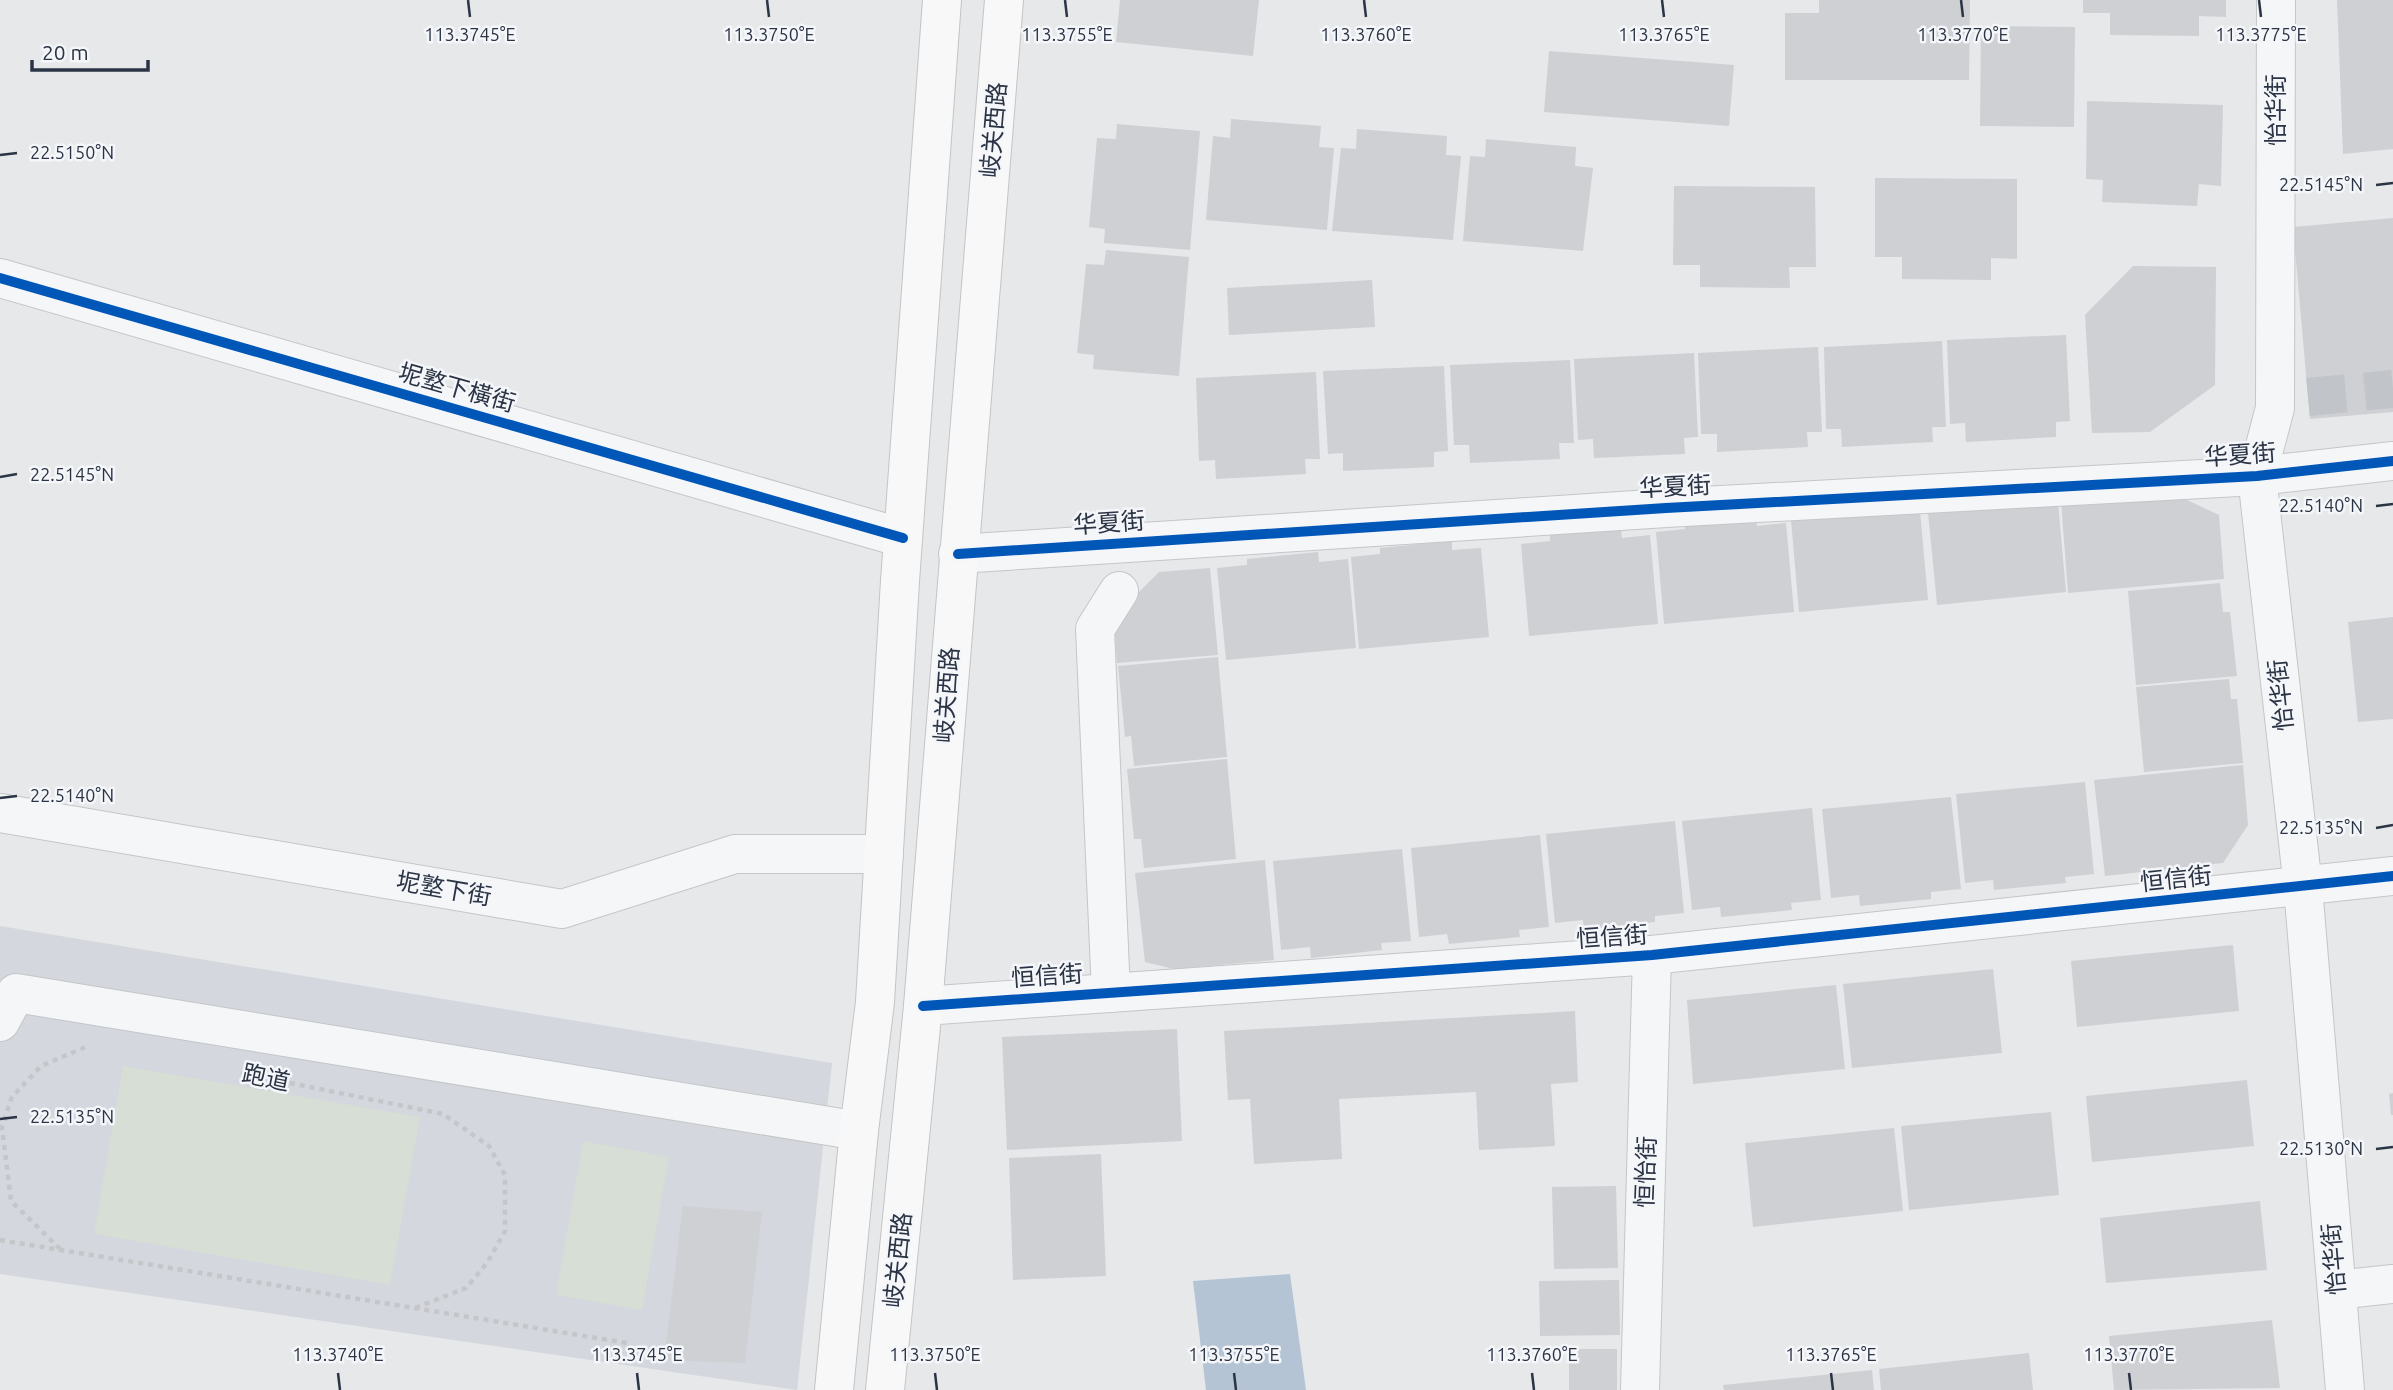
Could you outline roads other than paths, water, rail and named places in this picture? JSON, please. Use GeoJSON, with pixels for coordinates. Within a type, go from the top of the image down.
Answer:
{"type":"FeatureCollection","features":[{"type":"Feature","properties":{"kind":"main road","name":"岐关西路"},"geometry":{"type":"LineString","coordinates":[[834,1390],[859,1131],[875,1002],[903,538],[942,0]]}},
{"type":"Feature","properties":{"kind":"main road","name":"岐关西路"},"geometry":{"type":"LineString","coordinates":[[885,1390],[923,1006],[1004,0]]}},
{"type":"Feature","properties":{"kind":"street","name":"怡华街"},"geometry":{"type":"LineString","coordinates":[[2276,0],[2292,402],[2258,476],[2302,887],[2345,1390]]}},
{"type":"Feature","properties":{"kind":"street","name":"坭墪下橫街"},"geometry":{"type":"LineString","coordinates":[[0,278],[903,538]]}},
{"type":"Feature","properties":{"kind":"street","name":"华夏街"},"geometry":{"type":"LineString","coordinates":[[958,554],[1679,507],[2258,476],[2393,461]]}},
{"type":"Feature","properties":{"kind":"street"},"geometry":{"type":"LineString","coordinates":[[1111,993],[1095,629],[1119,591]]}},
{"type":"Feature","properties":{"kind":"street","name":"坭墪下街"},"geometry":{"type":"LineString","coordinates":[[0,813],[562,909],[736,854],[884,854]]}},
{"type":"Feature","properties":{"kind":"street","name":"恒信街"},"geometry":{"type":"LineString","coordinates":[[923,1006],[1652,955],[2393,876]]}},
{"type":"Feature","properties":{"kind":"street","name":"恒怡街"},"geometry":{"type":"LineString","coordinates":[[1640,1390],[1652,955]]}},
{"type":"Feature","properties":{"kind":"street"},"geometry":{"type":"LineString","coordinates":[[0,1022],[16,993],[859,1131]]}},
{"type":"Feature","properties":{"kind":"street"},"geometry":{"type":"LineString","coordinates":[[2337,1290],[2393,1283]]}},
{"type":"Feature","properties":{"kind":"water"},"geometry":{"type":"Polygon","coordinates":[[[1290,1274],[1306,1390],[1206,1390],[1193,1281],[1290,1274]]]}},
{"type":"Feature","properties":{"kind":"tunnel"},"geometry":{"type":"LineString","coordinates":[[2308,397],[2393,389]]}}]}
